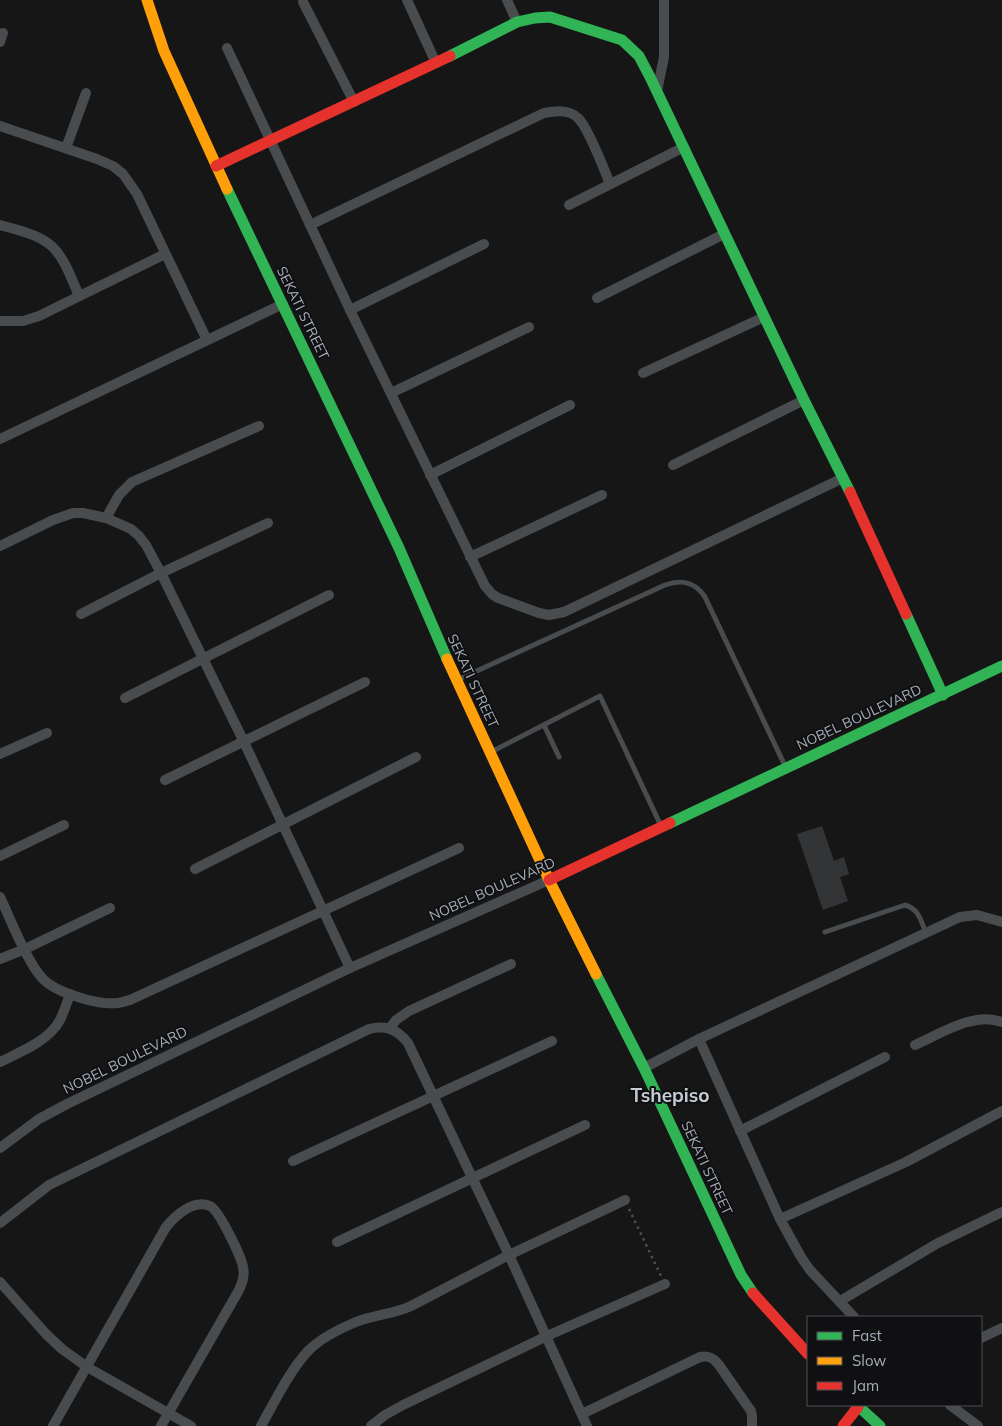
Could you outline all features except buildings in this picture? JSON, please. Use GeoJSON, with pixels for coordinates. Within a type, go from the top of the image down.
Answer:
{"type":"FeatureCollection","features":[{"type":"Feature","properties":{"kind":"street","name":"SEKATI STREET"},"geometry":{"type":"LineString","coordinates":[[147,0],[164,52],[216,166],[399,548],[456,681],[549,880],[644,1068],[741,1275],[758,1300],[807,1353]]}},
{"type":"Feature","properties":{"kind":"street"},"geometry":{"type":"LineString","coordinates":[[407,0],[436,63]]}},
{"type":"Feature","properties":{"kind":"street"},"geometry":{"type":"LineString","coordinates":[[507,0],[517,22]]}},
{"type":"Feature","properties":{"kind":"street"},"geometry":{"type":"LineString","coordinates":[[657,91],[664,57],[664,0]]}},
{"type":"Feature","properties":{"kind":"street"},"geometry":{"type":"LineString","coordinates":[[304,2],[354,102]]}},
{"type":"Feature","properties":{"kind":"street"},"geometry":{"type":"LineString","coordinates":[[216,166],[436,63],[517,22],[550,17],[622,40],[636,52],[657,91],[804,400],[867,526],[943,695]]}},
{"type":"Feature","properties":{"kind":"street"},"geometry":{"type":"LineString","coordinates":[[226,48],[430,475],[485,586],[492,594],[539,613],[549,615],[564,612],[843,478]]}},
{"type":"Feature","properties":{"kind":"street"},"geometry":{"type":"LineString","coordinates":[[66,148],[86,93]]}},
{"type":"Feature","properties":{"kind":"street"},"geometry":{"type":"LineString","coordinates":[[310,225],[544,113],[554,111],[563,111],[578,118],[610,184]]}},
{"type":"Feature","properties":{"kind":"street"},"geometry":{"type":"LineString","coordinates":[[0,126],[97,159],[113,166],[123,174],[136,194],[207,340]]}},
{"type":"Feature","properties":{"kind":"street"},"geometry":{"type":"LineString","coordinates":[[569,205],[684,147]]}},
{"type":"Feature","properties":{"kind":"street"},"geometry":{"type":"LineString","coordinates":[[0,225],[31,234],[50,243],[64,261],[79,296]]}},
{"type":"Feature","properties":{"kind":"street"},"geometry":{"type":"LineString","coordinates":[[597,298],[724,234]]}},
{"type":"Feature","properties":{"kind":"street"},"geometry":{"type":"LineString","coordinates":[[350,310],[484,244]]}},
{"type":"Feature","properties":{"kind":"street"},"geometry":{"type":"LineString","coordinates":[[0,321],[23,321],[39,316],[165,254]]}},
{"type":"Feature","properties":{"kind":"street"},"geometry":{"type":"LineString","coordinates":[[0,439],[283,304]]}},
{"type":"Feature","properties":{"kind":"street"},"geometry":{"type":"LineString","coordinates":[[642,373],[764,317]]}},
{"type":"Feature","properties":{"kind":"street"},"geometry":{"type":"LineString","coordinates":[[391,393],[529,327]]}},
{"type":"Feature","properties":{"kind":"street"},"geometry":{"type":"LineString","coordinates":[[672,465],[804,400]]}},
{"type":"Feature","properties":{"kind":"street"},"geometry":{"type":"LineString","coordinates":[[430,475],[570,405]]}},
{"type":"Feature","properties":{"kind":"street"},"geometry":{"type":"LineString","coordinates":[[106,518],[119,495],[132,482],[259,426]]}},
{"type":"Feature","properties":{"kind":"street"},"geometry":{"type":"LineString","coordinates":[[470,557],[602,495]]}},
{"type":"Feature","properties":{"kind":"street"},"geometry":{"type":"LineString","coordinates":[[0,546],[53,520],[73,513],[83,512],[106,518],[131,529],[139,536],[161,573],[202,660],[244,742],[350,968]]}},
{"type":"Feature","properties":{"kind":"street"},"geometry":{"type":"LineString","coordinates":[[80,614],[161,573],[268,523]]}},
{"type":"Feature","properties":{"kind":"street"},"geometry":{"type":"LineString","coordinates":[[125,698],[329,595]]}},
{"type":"Feature","properties":{"kind":"street","name":"NOBEL BOULEVARD"},"geometry":{"type":"LineString","coordinates":[[0,1148],[39,1119],[67,1104],[350,968],[549,880],[1002,666]]}},
{"type":"Feature","properties":{"kind":"street"},"geometry":{"type":"LineString","coordinates":[[165,780],[365,682]]}},
{"type":"Feature","properties":{"kind":"street"},"geometry":{"type":"LineString","coordinates":[[0,754],[47,733]]}},
{"type":"Feature","properties":{"kind":"street"},"geometry":{"type":"LineString","coordinates":[[195,869],[284,826],[416,757]]}},
{"type":"Feature","properties":{"kind":"street"},"geometry":{"type":"LineString","coordinates":[[0,856],[64,825]]}},
{"type":"Feature","properties":{"kind":"street"},"geometry":{"type":"LineString","coordinates":[[0,897],[33,966],[42,979],[52,987],[70,994],[94,1002],[114,1004],[459,848]]}},
{"type":"Feature","properties":{"kind":"street"},"geometry":{"type":"LineString","coordinates":[[0,959],[110,908]]}},
{"type":"Feature","properties":{"kind":"street"},"geometry":{"type":"LineString","coordinates":[[644,1068],[699,1039],[960,916],[970,914],[985,916],[1002,922]]}},
{"type":"Feature","properties":{"kind":"street"},"geometry":{"type":"LineString","coordinates":[[390,1028],[396,1020],[409,1011],[511,964]]}},
{"type":"Feature","properties":{"kind":"street"},"geometry":{"type":"LineString","coordinates":[[0,1062],[35,1044],[48,1033],[59,1022],[70,994]]}},
{"type":"Feature","properties":{"kind":"street"},"geometry":{"type":"LineString","coordinates":[[915,1045],[977,1019],[994,1018],[1002,1022]]}},
{"type":"Feature","properties":{"kind":"street"},"geometry":{"type":"LineString","coordinates":[[0,1223],[49,1185],[100,1159],[369,1029],[376,1027],[390,1028],[398,1032],[408,1043],[588,1426]]}},
{"type":"Feature","properties":{"kind":"street"},"geometry":{"type":"LineString","coordinates":[[699,1039],[780,1219],[810,1270],[853,1316]]}},
{"type":"Feature","properties":{"kind":"street"},"geometry":{"type":"LineString","coordinates":[[293,1161],[552,1041]]}},
{"type":"Feature","properties":{"kind":"street"},"geometry":{"type":"LineString","coordinates":[[740,1131],[885,1057]]}},
{"type":"Feature","properties":{"kind":"street"},"geometry":{"type":"LineString","coordinates":[[780,1219],[912,1159],[1002,1111]]}},
{"type":"Feature","properties":{"kind":"street"},"geometry":{"type":"LineString","coordinates":[[337,1242],[584,1125]]}},
{"type":"Feature","properties":{"kind":"street"},"geometry":{"type":"LineString","coordinates":[[261,1426],[300,1361],[323,1338],[358,1321],[399,1311],[509,1255],[624,1200]]}},
{"type":"Feature","properties":{"kind":"street"},"geometry":{"type":"LineString","coordinates":[[53,1426],[166,1227],[175,1216],[184,1210],[200,1205],[211,1207],[216,1211],[235,1246],[241,1259],[244,1276],[238,1290],[161,1426]]}},
{"type":"Feature","properties":{"kind":"street"},"geometry":{"type":"LineString","coordinates":[[840,1301],[938,1243],[1002,1212]]}},
{"type":"Feature","properties":{"kind":"street"},"geometry":{"type":"LineString","coordinates":[[0,1282],[46,1334],[62,1349],[87,1367],[191,1426]]}},
{"type":"Feature","properties":{"kind":"street"},"geometry":{"type":"LineString","coordinates":[[371,1426],[403,1405],[547,1336],[665,1284]]}},
{"type":"Feature","properties":{"kind":"street"},"geometry":{"type":"LineString","coordinates":[[982,1338],[1002,1328]]}},
{"type":"Feature","properties":{"kind":"street"},"geometry":{"type":"LineString","coordinates":[[582,1414],[700,1357],[708,1356],[720,1365],[751,1411],[752,1426]]}},
{"type":"Feature","properties":{"kind":"street"},"geometry":{"type":"LineString","coordinates":[[843,1426],[858,1406],[880,1426]]}},
{"type":"Feature","properties":{"kind":"street"},"geometry":{"type":"LineString","coordinates":[[951,1406],[978,1426]]}},
{"type":"Feature","properties":{"kind":"lane"},"geometry":{"type":"LineString","coordinates":[[456,681],[665,585],[675,582],[692,584],[700,589],[706,597],[786,768]]}},
{"type":"Feature","properties":{"kind":"lane"},"geometry":{"type":"LineString","coordinates":[[490,752],[600,696],[661,826]]}},
{"type":"Feature","properties":{"kind":"lane"},"geometry":{"type":"LineString","coordinates":[[544,725],[559,757]]}},
{"type":"Feature","properties":{"kind":"lane"},"geometry":{"type":"LineString","coordinates":[[825,932],[905,905],[915,910],[926,933]]}},
{"type":"Feature","properties":{"kind":"path"},"geometry":{"type":"LineString","coordinates":[[624,1200],[665,1284]]}},
{"type":"Feature","properties":{"kind":"traffic: fast"},"geometry":{"type":"LineString","coordinates":[[450,56],[517,22],[550,17],[622,40],[639,56],[850,492]]}},
{"type":"Feature","properties":{"kind":"traffic: fast"},"geometry":{"type":"LineString","coordinates":[[227,189],[399,548],[447,659]]}},
{"type":"Feature","properties":{"kind":"traffic: fast"},"geometry":{"type":"LineString","coordinates":[[906,614],[943,695]]}},
{"type":"Feature","properties":{"kind":"traffic: fast"},"geometry":{"type":"LineString","coordinates":[[670,823],[1002,666]]}},
{"type":"Feature","properties":{"kind":"traffic: fast"},"geometry":{"type":"LineString","coordinates":[[596,974],[644,1068],[741,1275],[753,1293]]}},
{"type":"Feature","properties":{"kind":"traffic: fast"},"geometry":{"type":"LineString","coordinates":[[858,1406],[880,1426]]}},
{"type":"Feature","properties":{"kind":"traffic: slow"},"geometry":{"type":"LineString","coordinates":[[147,0],[164,51],[227,189]]}},
{"type":"Feature","properties":{"kind":"traffic: slow"},"geometry":{"type":"LineString","coordinates":[[447,659],[549,880],[596,974]]}},
{"type":"Feature","properties":{"kind":"traffic: jam"},"geometry":{"type":"LineString","coordinates":[[216,166],[450,56]]}},
{"type":"Feature","properties":{"kind":"traffic: jam"},"geometry":{"type":"LineString","coordinates":[[850,492],[906,614]]}},
{"type":"Feature","properties":{"kind":"traffic: jam"},"geometry":{"type":"LineString","coordinates":[[549,880],[670,823]]}},
{"type":"Feature","properties":{"kind":"traffic: jam"},"geometry":{"type":"LineString","coordinates":[[753,1293],[807,1353]]}},
{"type":"Feature","properties":{"kind":"traffic: jam"},"geometry":{"type":"LineString","coordinates":[[843,1426],[858,1407]]}},
{"type":"Feature","properties":{"kind":"district","name":"Tshepiso"},"geometry":{"type":"Point","coordinates":[670,1095]}}]}
